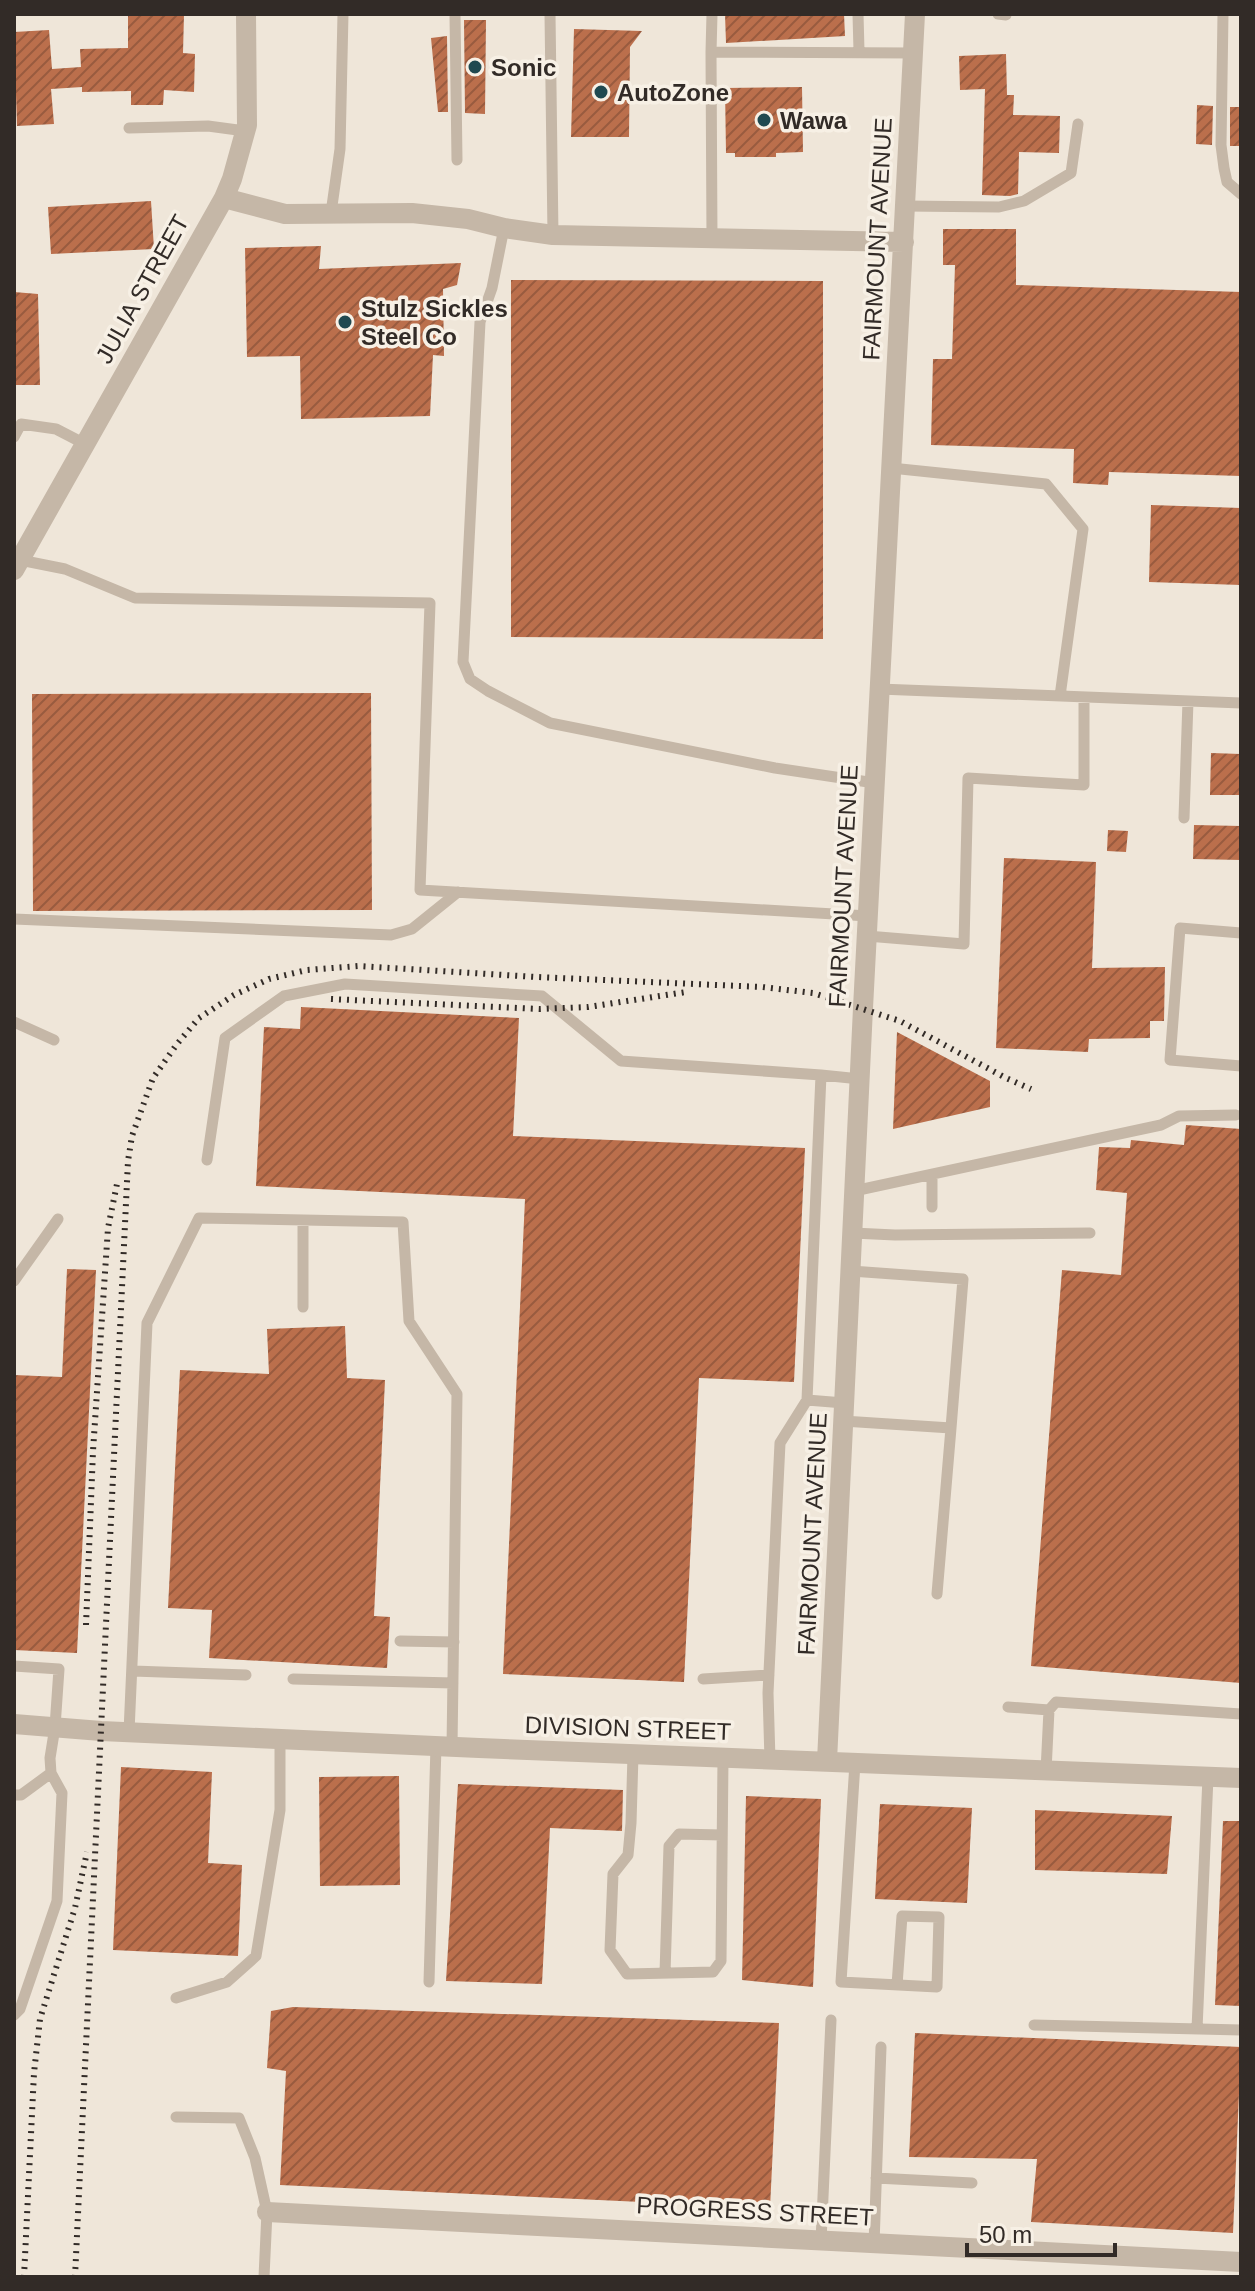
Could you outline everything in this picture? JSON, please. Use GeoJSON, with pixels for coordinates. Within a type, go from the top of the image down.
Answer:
{"type":"FeatureCollection","features":[{"type":"Feature","properties":{"kind":"street","name":"JULIA STREET"},"geometry":{"type":"LineString","coordinates":[[17,565],[232,179],[247,125],[246,14]]}},
{"type":"Feature","properties":{"kind":"street","name":"FAIRMOUNT AVENUE"},"geometry":{"type":"LineString","coordinates":[[827,1761],[915,14]]}},
{"type":"Feature","properties":{"kind":"street"},"geometry":{"type":"LineString","coordinates":[[224,198],[285,214],[412,213],[468,219],[553,235],[904,242]]}},
{"type":"Feature","properties":{"kind":"street","name":"DIVISION STREET"},"geometry":{"type":"LineString","coordinates":[[14,1724],[444,1747],[1241,1778]]}},
{"type":"Feature","properties":{"kind":"street","name":"PROGRESS STREET"},"geometry":{"type":"LineString","coordinates":[[267,2212],[1241,2262]]}},
{"type":"Feature","properties":{"kind":"lane"},"geometry":{"type":"LineString","coordinates":[[331,213],[340,149],[343,14]]}},
{"type":"Feature","properties":{"kind":"lane"},"geometry":{"type":"LineString","coordinates":[[455,14],[457,160]]}},
{"type":"Feature","properties":{"kind":"lane"},"geometry":{"type":"LineString","coordinates":[[550,14],[553,235]]}},
{"type":"Feature","properties":{"kind":"lane"},"geometry":{"type":"LineString","coordinates":[[712,14],[712,240]]}},
{"type":"Feature","properties":{"kind":"lane"},"geometry":{"type":"LineString","coordinates":[[858,14],[859,51]]}},
{"type":"Feature","properties":{"kind":"lane"},"geometry":{"type":"LineString","coordinates":[[998,14],[1006,15]]}},
{"type":"Feature","properties":{"kind":"lane"},"geometry":{"type":"LineString","coordinates":[[1223,14],[1221,145],[1227,182],[1241,194]]}},
{"type":"Feature","properties":{"kind":"lane"},"geometry":{"type":"LineString","coordinates":[[711,52],[913,53]]}},
{"type":"Feature","properties":{"kind":"lane"},"geometry":{"type":"LineString","coordinates":[[905,206],[999,207],[1024,201],[1071,173],[1078,124]]}},
{"type":"Feature","properties":{"kind":"lane"},"geometry":{"type":"LineString","coordinates":[[129,128],[208,126],[245,131]]}},
{"type":"Feature","properties":{"kind":"lane"},"geometry":{"type":"LineString","coordinates":[[504,228],[492,288],[480,322],[463,662],[470,679],[550,723],[775,768],[875,783]]}},
{"type":"Feature","properties":{"kind":"lane"},"geometry":{"type":"LineString","coordinates":[[14,437],[21,424],[56,429],[85,444]]}},
{"type":"Feature","properties":{"kind":"lane"},"geometry":{"type":"LineString","coordinates":[[891,468],[1046,484],[1083,529],[1060,696]]}},
{"type":"Feature","properties":{"kind":"lane"},"geometry":{"type":"LineString","coordinates":[[17,565],[65,569],[135,598],[430,603],[420,890],[867,926],[964,944],[968,778],[1084,785],[1084,697]]}},
{"type":"Feature","properties":{"kind":"lane"},"geometry":{"type":"LineString","coordinates":[[879,689],[1241,703]]}},
{"type":"Feature","properties":{"kind":"lane"},"geometry":{"type":"LineString","coordinates":[[1184,818],[1188,701]]}},
{"type":"Feature","properties":{"kind":"lane"},"geometry":{"type":"LineString","coordinates":[[14,919],[391,935],[412,929],[458,892]]}},
{"type":"Feature","properties":{"kind":"lane"},"geometry":{"type":"LineString","coordinates":[[1241,933],[1180,928],[1170,1060],[1241,1066]]}},
{"type":"Feature","properties":{"kind":"lane"},"geometry":{"type":"LineString","coordinates":[[207,1160],[225,1038],[284,996],[345,984],[542,996],[621,1061],[860,1079]]}},
{"type":"Feature","properties":{"kind":"lane"},"geometry":{"type":"LineString","coordinates":[[14,1022],[54,1040]]}},
{"type":"Feature","properties":{"kind":"lane"},"geometry":{"type":"LineString","coordinates":[[770,1760],[769,1675],[780,1443],[807,1400],[821,1075]]}},
{"type":"Feature","properties":{"kind":"lane"},"geometry":{"type":"LineString","coordinates":[[854,1191],[1161,1125],[1179,1116],[1236,1115]]}},
{"type":"Feature","properties":{"kind":"lane"},"geometry":{"type":"LineString","coordinates":[[932,1174],[932,1207]]}},
{"type":"Feature","properties":{"kind":"lane"},"geometry":{"type":"LineString","coordinates":[[129,1732],[147,1323],[199,1218],[403,1222],[409,1321],[457,1394],[453,1683],[444,1747],[429,1982]]}},
{"type":"Feature","properties":{"kind":"lane"},"geometry":{"type":"LineString","coordinates":[[14,1281],[58,1219]]}},
{"type":"Feature","properties":{"kind":"lane"},"geometry":{"type":"LineString","coordinates":[[303,1220],[303,1307]]}},
{"type":"Feature","properties":{"kind":"lane"},"geometry":{"type":"LineString","coordinates":[[853,1233],[1090,1233]]}},
{"type":"Feature","properties":{"kind":"lane"},"geometry":{"type":"LineString","coordinates":[[851,1271],[963,1279],[937,1594]]}},
{"type":"Feature","properties":{"kind":"lane"},"geometry":{"type":"LineString","coordinates":[[807,1400],[843,1412],[951,1428]]}},
{"type":"Feature","properties":{"kind":"lane"},"geometry":{"type":"LineString","coordinates":[[400,1641],[454,1642]]}},
{"type":"Feature","properties":{"kind":"lane"},"geometry":{"type":"LineString","coordinates":[[14,1666],[59,1669],[50,1758],[51,1773],[62,1793],[57,1901],[20,2009],[14,2015]]}},
{"type":"Feature","properties":{"kind":"lane"},"geometry":{"type":"LineString","coordinates":[[133,1671],[246,1675]]}},
{"type":"Feature","properties":{"kind":"lane"},"geometry":{"type":"LineString","coordinates":[[703,1679],[769,1675]]}},
{"type":"Feature","properties":{"kind":"lane"},"geometry":{"type":"LineString","coordinates":[[293,1679],[453,1683]]}},
{"type":"Feature","properties":{"kind":"lane"},"geometry":{"type":"LineString","coordinates":[[1046,1771],[1049,1710],[1056,1702],[1241,1714]]}},
{"type":"Feature","properties":{"kind":"lane"},"geometry":{"type":"LineString","coordinates":[[1008,1707],[1049,1710]]}},
{"type":"Feature","properties":{"kind":"lane"},"geometry":{"type":"LineString","coordinates":[[176,1998],[227,1982],[256,1956],[280,1810],[280,1739]]}},
{"type":"Feature","properties":{"kind":"lane"},"geometry":{"type":"LineString","coordinates":[[633,1755],[628,1855],[613,1874],[610,1950],[627,1974],[713,1972],[721,1961],[723,1758]]}},
{"type":"Feature","properties":{"kind":"lane"},"geometry":{"type":"LineString","coordinates":[[855,1763],[841,1982],[897,1985],[937,1987],[939,1917],[902,1916],[897,1985]]}},
{"type":"Feature","properties":{"kind":"lane"},"geometry":{"type":"LineString","coordinates":[[14,1795],[21,1795],[51,1773]]}},
{"type":"Feature","properties":{"kind":"lane"},"geometry":{"type":"LineString","coordinates":[[1197,2029],[1208,1777]]}},
{"type":"Feature","properties":{"kind":"lane"},"geometry":{"type":"LineString","coordinates":[[665,1973],[669,1846],[679,1834],[722,1835]]}},
{"type":"Feature","properties":{"kind":"lane"},"geometry":{"type":"LineString","coordinates":[[821,2241],[831,2020]]}},
{"type":"Feature","properties":{"kind":"lane"},"geometry":{"type":"LineString","coordinates":[[1034,2025],[1241,2030]]}},
{"type":"Feature","properties":{"kind":"lane"},"geometry":{"type":"LineString","coordinates":[[874,2244],[881,2047]]}},
{"type":"Feature","properties":{"kind":"lane"},"geometry":{"type":"LineString","coordinates":[[176,2117],[239,2118],[255,2158],[267,2212],[264,2277]]}},
{"type":"Feature","properties":{"kind":"lane"},"geometry":{"type":"LineString","coordinates":[[876,2178],[972,2183]]}},
{"type":"Feature","properties":{"kind":"building"},"geometry":{"type":"Polygon","coordinates":[[[128,14],[184,14],[183,53],[195,54],[194,92],[164,90],[163,105],[131,105],[131,91],[82,92],[82,87],[51,89],[54,124],[17,126],[14,32],[49,30],[52,69],[81,67],[80,49],[128,48],[128,14]]]}},
{"type":"Feature","properties":{"kind":"building"},"geometry":{"type":"Polygon","coordinates":[[[725,14],[844,14],[845,36],[726,43],[725,14]]]}},
{"type":"Feature","properties":{"kind":"building","name":"Sonic"},"geometry":{"type":"Polygon","coordinates":[[[464,20],[486,20],[485,114],[465,113],[464,20]]]}},
{"type":"Feature","properties":{"kind":"building","name":"AutoZone"},"geometry":{"type":"Polygon","coordinates":[[[574,29],[642,31],[630,47],[629,137],[571,137],[574,29]]]}},
{"type":"Feature","properties":{"kind":"building"},"geometry":{"type":"Polygon","coordinates":[[[447,36],[448,112],[438,112],[431,38],[447,36]]]}},
{"type":"Feature","properties":{"kind":"building"},"geometry":{"type":"Polygon","coordinates":[[[1006,54],[1007,95],[1014,95],[1013,115],[1060,116],[1059,153],[1019,152],[1018,194],[982,195],[985,89],[960,90],[959,56],[1006,54]]]}},
{"type":"Feature","properties":{"kind":"building","name":"Wawa"},"geometry":{"type":"Polygon","coordinates":[[[802,87],[803,152],[776,153],[776,157],[735,157],[735,153],[726,153],[725,88],[802,87]]]}},
{"type":"Feature","properties":{"kind":"building"},"geometry":{"type":"Polygon","coordinates":[[[1197,105],[1213,106],[1212,145],[1196,144],[1197,105]]]}},
{"type":"Feature","properties":{"kind":"building"},"geometry":{"type":"Polygon","coordinates":[[[1230,107],[1241,107],[1241,146],[1230,146],[1230,107]]]}},
{"type":"Feature","properties":{"kind":"building"},"geometry":{"type":"Polygon","coordinates":[[[151,201],[154,249],[51,254],[48,207],[151,201]]]}},
{"type":"Feature","properties":{"kind":"building"},"geometry":{"type":"Polygon","coordinates":[[[943,229],[1016,229],[1016,285],[1241,292],[1241,476],[1109,472],[1108,485],[1073,483],[1074,449],[931,445],[933,359],[952,359],[955,265],[943,265],[943,229]]]}},
{"type":"Feature","properties":{"kind":"building","name":"Stulz Sickles Steel Co"},"geometry":{"type":"Polygon","coordinates":[[[321,246],[319,269],[461,263],[457,285],[443,289],[444,356],[433,355],[430,416],[301,419],[300,356],[247,357],[245,248],[321,246]]]}},
{"type":"Feature","properties":{"kind":"building"},"geometry":{"type":"Polygon","coordinates":[[[511,280],[823,281],[823,639],[511,637],[511,280]]]}},
{"type":"Feature","properties":{"kind":"building"},"geometry":{"type":"Polygon","coordinates":[[[14,292],[38,294],[40,385],[14,385],[14,292]]]}},
{"type":"Feature","properties":{"kind":"building"},"geometry":{"type":"Polygon","coordinates":[[[1151,505],[1241,508],[1241,585],[1149,582],[1151,505]]]}},
{"type":"Feature","properties":{"kind":"building"},"geometry":{"type":"Polygon","coordinates":[[[371,693],[372,910],[33,911],[32,694],[371,693]]]}},
{"type":"Feature","properties":{"kind":"building"},"geometry":{"type":"Polygon","coordinates":[[[1211,753],[1241,754],[1241,795],[1210,795],[1211,753]]]}},
{"type":"Feature","properties":{"kind":"building"},"geometry":{"type":"Polygon","coordinates":[[[1194,825],[1241,826],[1241,860],[1193,859],[1194,825]]]}},
{"type":"Feature","properties":{"kind":"building"},"geometry":{"type":"Polygon","coordinates":[[[1108,830],[1128,831],[1126,852],[1107,851],[1108,830]]]}},
{"type":"Feature","properties":{"kind":"building"},"geometry":{"type":"Polygon","coordinates":[[[1004,858],[1096,862],[1092,968],[1165,967],[1164,1021],[1150,1021],[1150,1038],[1089,1039],[1088,1052],[996,1048],[1004,858]]]}},
{"type":"Feature","properties":{"kind":"building"},"geometry":{"type":"Polygon","coordinates":[[[301,1007],[519,1018],[513,1136],[805,1148],[794,1382],[699,1378],[684,1682],[503,1674],[525,1199],[256,1186],[264,1027],[300,1029],[301,1007]]]}},
{"type":"Feature","properties":{"kind":"building"},"geometry":{"type":"Polygon","coordinates":[[[897,1032],[990,1081],[990,1107],[893,1129],[897,1032]]]}},
{"type":"Feature","properties":{"kind":"building"},"geometry":{"type":"Polygon","coordinates":[[[1186,1125],[1241,1129],[1241,1683],[1031,1666],[1062,1270],[1121,1275],[1127,1193],[1096,1190],[1099,1147],[1130,1148],[1131,1140],[1184,1145],[1186,1125]]]}},
{"type":"Feature","properties":{"kind":"building"},"geometry":{"type":"Polygon","coordinates":[[[67,1269],[96,1270],[77,1653],[14,1650],[14,1375],[62,1377],[67,1269]]]}},
{"type":"Feature","properties":{"kind":"building"},"geometry":{"type":"Polygon","coordinates":[[[345,1326],[347,1378],[385,1380],[374,1616],[390,1617],[387,1668],[209,1658],[212,1610],[168,1608],[180,1370],[269,1374],[267,1329],[345,1326]]]}},
{"type":"Feature","properties":{"kind":"building"},"geometry":{"type":"Polygon","coordinates":[[[121,1767],[212,1772],[208,1863],[242,1865],[238,1956],[113,1950],[121,1767]]]}},
{"type":"Feature","properties":{"kind":"building"},"geometry":{"type":"Polygon","coordinates":[[[399,1776],[400,1885],[320,1886],[319,1777],[399,1776]]]}},
{"type":"Feature","properties":{"kind":"building"},"geometry":{"type":"Polygon","coordinates":[[[458,1784],[623,1790],[622,1831],[550,1828],[542,1984],[446,1981],[458,1784]]]}},
{"type":"Feature","properties":{"kind":"building"},"geometry":{"type":"Polygon","coordinates":[[[746,1796],[821,1799],[813,1987],[742,1980],[746,1796]]]}},
{"type":"Feature","properties":{"kind":"building"},"geometry":{"type":"Polygon","coordinates":[[[880,1804],[972,1808],[967,1903],[875,1899],[880,1804]]]}},
{"type":"Feature","properties":{"kind":"building"},"geometry":{"type":"Polygon","coordinates":[[[1035,1810],[1172,1816],[1167,1874],[1035,1870],[1035,1810]]]}},
{"type":"Feature","properties":{"kind":"building"},"geometry":{"type":"Polygon","coordinates":[[[1223,1821],[1241,1821],[1241,2006],[1215,2005],[1223,1821]]]}},
{"type":"Feature","properties":{"kind":"building"},"geometry":{"type":"Polygon","coordinates":[[[293,2007],[779,2023],[770,2208],[280,2185],[286,2071],[267,2068],[271,2011],[293,2007]]]}},
{"type":"Feature","properties":{"kind":"building"},"geometry":{"type":"Polygon","coordinates":[[[915,2033],[1241,2047],[1233,2233],[1031,2222],[1037,2159],[909,2157],[915,2033]]]}},
{"type":"Feature","properties":{"kind":"railway"},"geometry":{"type":"LineString","coordinates":[[75,2277],[128,1161],[132,1136],[153,1078],[177,1044],[199,1018],[234,995],[269,979],[307,970],[359,966],[762,987],[813,993],[900,1021],[1031,1089]]}},
{"type":"Feature","properties":{"kind":"railway"},"geometry":{"type":"LineString","coordinates":[[331,999],[539,1009],[588,1007],[686,992]]}},
{"type":"Feature","properties":{"kind":"railway"},"geometry":{"type":"LineString","coordinates":[[86,1625],[93,1451],[108,1228],[118,1179]]}},
{"type":"Feature","properties":{"kind":"railway"},"geometry":{"type":"LineString","coordinates":[[24,2277],[34,2073],[40,2019],[75,1908],[87,1852]]}},
{"type":"Feature","properties":{"kind":"place","name":"Sonic"},"geometry":{"type":"Point","coordinates":[475,67]}},
{"type":"Feature","properties":{"kind":"place","name":"AutoZone"},"geometry":{"type":"Point","coordinates":[601,92]}},
{"type":"Feature","properties":{"kind":"place","name":"Wawa"},"geometry":{"type":"Point","coordinates":[764,120]}},
{"type":"Feature","properties":{"kind":"place","name":"Stulz Sickles Steel Co"},"geometry":{"type":"Point","coordinates":[345,322]}}]}
